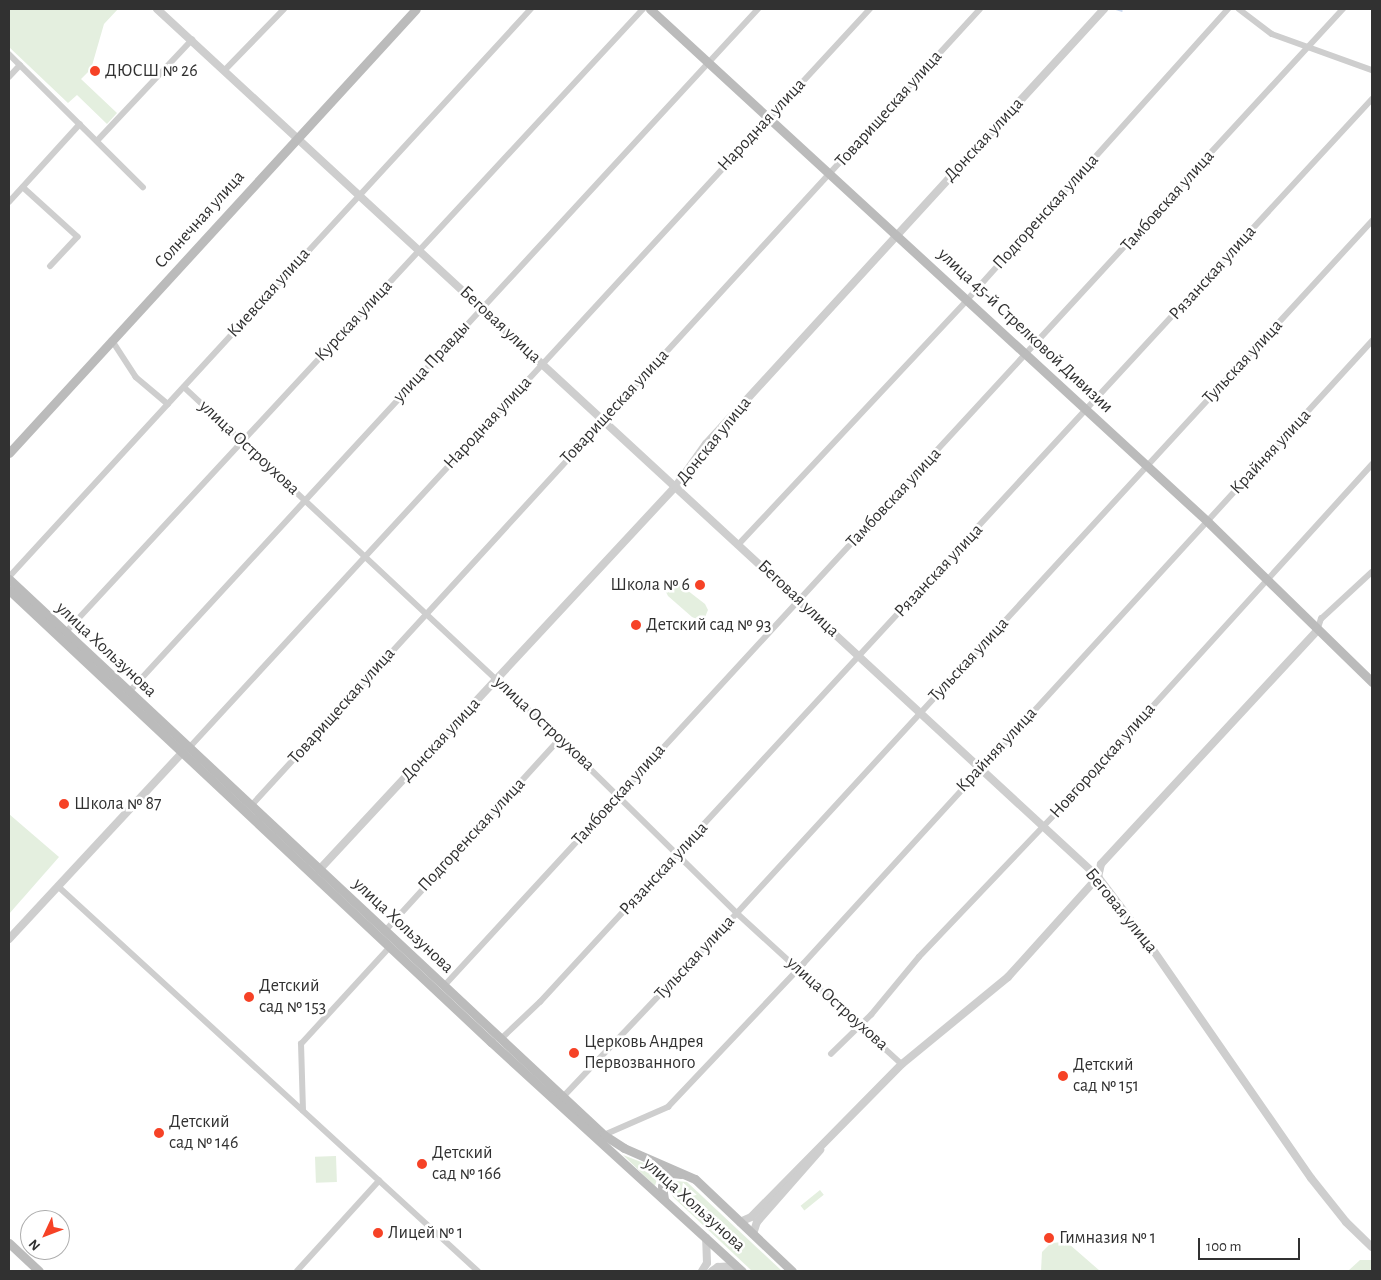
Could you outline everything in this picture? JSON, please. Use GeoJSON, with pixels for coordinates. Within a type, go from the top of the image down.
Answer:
{"type":"FeatureCollection","features":[{"type":"Feature","properties":{"kind":"main road","name":"Солнечная улица"},"geometry":{"type":"LineString","coordinates":[[9,453],[416,9]]}},
{"type":"Feature","properties":{"kind":"main road","name":"улица 45-й Стрелковой Дивизии"},"geometry":{"type":"LineString","coordinates":[[650,9],[1148,466],[1372,682]]}},
{"type":"Feature","properties":{"kind":"main road","name":"улица Хользунова"},"geometry":{"type":"LineString","coordinates":[[9,578],[185,751],[251,806],[390,947],[739,1269]]}},
{"type":"Feature","properties":{"kind":"main road","name":"улица Хользунова"},"geometry":{"type":"LineString","coordinates":[[9,590],[41,622],[185,751],[316,873],[384,931],[604,1135],[624,1148],[695,1179],[789,1270]]}},
{"type":"Feature","properties":{"kind":"main road"},"geometry":{"type":"LineString","coordinates":[[9,598],[41,622]]}},
{"type":"Feature","properties":{"kind":"main road"},"geometry":{"type":"LineString","coordinates":[[664,1200],[662,1186],[665,1179],[672,1173],[684,1174]]}},
{"type":"Feature","properties":{"kind":"main road"},"geometry":{"type":"LineString","coordinates":[[9,1243],[14,1254],[31,1271]]}},
{"type":"Feature","properties":{"kind":"main road"},"geometry":{"type":"LineString","coordinates":[[14,1254],[39,1271]]}},
{"type":"Feature","properties":{"kind":"street","name":"Беговая улица"},"geometry":{"type":"LineString","coordinates":[[157,9],[1098,877],[1151,947],[1311,1178],[1346,1222],[1372,1247]]}},
{"type":"Feature","properties":{"kind":"street"},"geometry":{"type":"LineString","coordinates":[[224,70],[284,9]]}},
{"type":"Feature","properties":{"kind":"street","name":"Киевская улица"},"geometry":{"type":"LineString","coordinates":[[9,578],[358,195],[531,9]]}},
{"type":"Feature","properties":{"kind":"street","name":"Курская улица"},"geometry":{"type":"LineString","coordinates":[[65,634],[642,9]]}},
{"type":"Feature","properties":{"kind":"street","name":"улица Правды"},"geometry":{"type":"LineString","coordinates":[[128,693],[758,9]]}},
{"type":"Feature","properties":{"kind":"street","name":"Народная улица"},"geometry":{"type":"LineString","coordinates":[[185,751],[870,9]]}},
{"type":"Feature","properties":{"kind":"street","name":"Товарищеская улица"},"geometry":{"type":"LineString","coordinates":[[251,806],[980,9]]}},
{"type":"Feature","properties":{"kind":"street","name":"Донская улица"},"geometry":{"type":"LineString","coordinates":[[316,873],[676,486],[706,444],[1104,9]]}},
{"type":"Feature","properties":{"kind":"street","name":"Подгоренская улица"},"geometry":{"type":"LineString","coordinates":[[739,544],[967,300],[1228,9]]}},
{"type":"Feature","properties":{"kind":"street"},"geometry":{"type":"LineString","coordinates":[[1239,9],[1272,34],[1372,70]]}},
{"type":"Feature","properties":{"kind":"street","name":"Тамбовская улица"},"geometry":{"type":"LineString","coordinates":[[444,986],[794,603],[800,601],[1343,9]]}},
{"type":"Feature","properties":{"kind":"street"},"geometry":{"type":"LineString","coordinates":[[97,141],[192,40]]}},
{"type":"Feature","properties":{"kind":"street"},"geometry":{"type":"LineString","coordinates":[[9,54],[142,187]]}},
{"type":"Feature","properties":{"kind":"street"},"geometry":{"type":"LineString","coordinates":[[9,77],[20,65]]}},
{"type":"Feature","properties":{"kind":"street","name":"Рязанская улица"},"geometry":{"type":"LineString","coordinates":[[501,1039],[540,1002],[1372,99]]}},
{"type":"Feature","properties":{"kind":"street"},"geometry":{"type":"LineString","coordinates":[[9,202],[80,124]]}},
{"type":"Feature","properties":{"kind":"street"},"geometry":{"type":"LineString","coordinates":[[23,187],[78,237],[51,266]]}},
{"type":"Feature","properties":{"kind":"street","name":"Тульская улица"},"geometry":{"type":"LineString","coordinates":[[564,1096],[737,913],[1372,221]]}},
{"type":"Feature","properties":{"kind":"street"},"geometry":{"type":"LineString","coordinates":[[112,340],[136,378],[168,404]]}},
{"type":"Feature","properties":{"kind":"street","name":"Крайняя улица"},"geometry":{"type":"LineString","coordinates":[[604,1135],[668,1107],[1372,341]]}},
{"type":"Feature","properties":{"kind":"street","name":"улица Остроухова"},"geometry":{"type":"LineString","coordinates":[[184,387],[560,739],[737,913],[902,1064]]}},
{"type":"Feature","properties":{"kind":"street","name":"Новгородская улица"},"geometry":{"type":"LineString","coordinates":[[831,1054],[1043,826],[1372,464]]}},
{"type":"Feature","properties":{"kind":"street"},"geometry":{"type":"LineString","coordinates":[[740,1222],[751,1217],[902,1064],[1008,977],[1098,877],[1101,864],[1318,631],[1327,613],[1372,572]]}},
{"type":"Feature","properties":{"kind":"street","name":"Подгоренская улица"},"geometry":{"type":"LineString","coordinates":[[384,931],[560,739]]}},
{"type":"Feature","properties":{"kind":"street"},"geometry":{"type":"LineString","coordinates":[[9,940],[185,751]]}},
{"type":"Feature","properties":{"kind":"street"},"geometry":{"type":"LineString","coordinates":[[58,886],[478,1271]]}},
{"type":"Feature","properties":{"kind":"street"},"geometry":{"type":"LineString","coordinates":[[303,1111],[301,1044],[390,947]]}},
{"type":"Feature","properties":{"kind":"street"},"geometry":{"type":"LineString","coordinates":[[752,1234],[756,1222],[810,1162],[833,1132]]}},
{"type":"Feature","properties":{"kind":"street"},"geometry":{"type":"LineString","coordinates":[[297,1271],[379,1181]]}},
{"type":"Feature","properties":{"kind":"street"},"geometry":{"type":"LineString","coordinates":[[702,1271],[707,1263],[706,1238]]}},
{"type":"Feature","properties":{"kind":"street"},"geometry":{"type":"LineString","coordinates":[[712,1271],[718,1267],[739,1269]]}},
{"type":"Feature","properties":{"kind":"green space"},"geometry":{"type":"Polygon","coordinates":[[[9,9],[118,9],[104,24],[91,69],[81,79],[117,113],[107,124],[77,95],[68,103],[9,47],[9,9]]]}},
{"type":"Feature","properties":{"kind":"green space"},"geometry":{"type":"Polygon","coordinates":[[[674,580],[705,604],[708,610],[705,617],[699,620],[692,617],[668,596],[665,590],[668,583],[674,580]]]}},
{"type":"Feature","properties":{"kind":"green space"},"geometry":{"type":"Polygon","coordinates":[[[9,814],[59,857],[9,914],[9,814]]]}},
{"type":"Feature","properties":{"kind":"green space"},"geometry":{"type":"Polygon","coordinates":[[[623,1155],[667,1172],[657,1179],[655,1186],[623,1155]]]}},
{"type":"Feature","properties":{"kind":"green space"},"geometry":{"type":"Polygon","coordinates":[[[336,1156],[337,1182],[316,1183],[315,1157],[336,1156]]]}},
{"type":"Feature","properties":{"kind":"green space"},"geometry":{"type":"Polygon","coordinates":[[[676,1181],[687,1182],[782,1271],[752,1271],[673,1197],[670,1188],[676,1181]]]}},
{"type":"Feature","properties":{"kind":"green space"},"geometry":{"type":"Polygon","coordinates":[[[820,1190],[824,1195],[804,1210],[801,1206],[820,1190]]]}},
{"type":"Feature","properties":{"kind":"green space"},"geometry":{"type":"Polygon","coordinates":[[[1064,1242],[1069,1244],[1100,1271],[1041,1271],[1042,1252],[1051,1243],[1064,1242]]]}},
{"type":"Feature","properties":{"kind":"green space"},"geometry":{"type":"Polygon","coordinates":[[[1360,1260],[1372,1260],[1372,1271],[1348,1271],[1360,1260]]]}},
{"type":"Feature","properties":{"kind":"waterway"},"geometry":{"type":"LineString","coordinates":[[1116,9],[1122,11]]}},
{"type":"Feature","properties":{"kind":"place","name":"ДЮСШ № 26"},"geometry":{"type":"Point","coordinates":[95,71]}},
{"type":"Feature","properties":{"kind":"place","name":"Школа № 6"},"geometry":{"type":"Point","coordinates":[700,585]}},
{"type":"Feature","properties":{"kind":"place","name":"Детский сад № 93"},"geometry":{"type":"Point","coordinates":[636,625]}},
{"type":"Feature","properties":{"kind":"place","name":"Школа № 87"},"geometry":{"type":"Point","coordinates":[64,804]}},
{"type":"Feature","properties":{"kind":"place","name":"Детский сад № 153"},"geometry":{"type":"Point","coordinates":[249,997]}},
{"type":"Feature","properties":{"kind":"place","name":"Церковь Андрея Первозванного"},"geometry":{"type":"Point","coordinates":[574,1053]}},
{"type":"Feature","properties":{"kind":"place","name":"Детский сад № 151"},"geometry":{"type":"Point","coordinates":[1063,1076]}},
{"type":"Feature","properties":{"kind":"place","name":"Детский сад № 146"},"geometry":{"type":"Point","coordinates":[159,1133]}},
{"type":"Feature","properties":{"kind":"place","name":"Детский сад № 166"},"geometry":{"type":"Point","coordinates":[422,1164]}},
{"type":"Feature","properties":{"kind":"place","name":"Лицей № 1"},"geometry":{"type":"Point","coordinates":[378,1233]}},
{"type":"Feature","properties":{"kind":"place","name":"Гимназия № 1"},"geometry":{"type":"Point","coordinates":[1049,1238]}}]}
